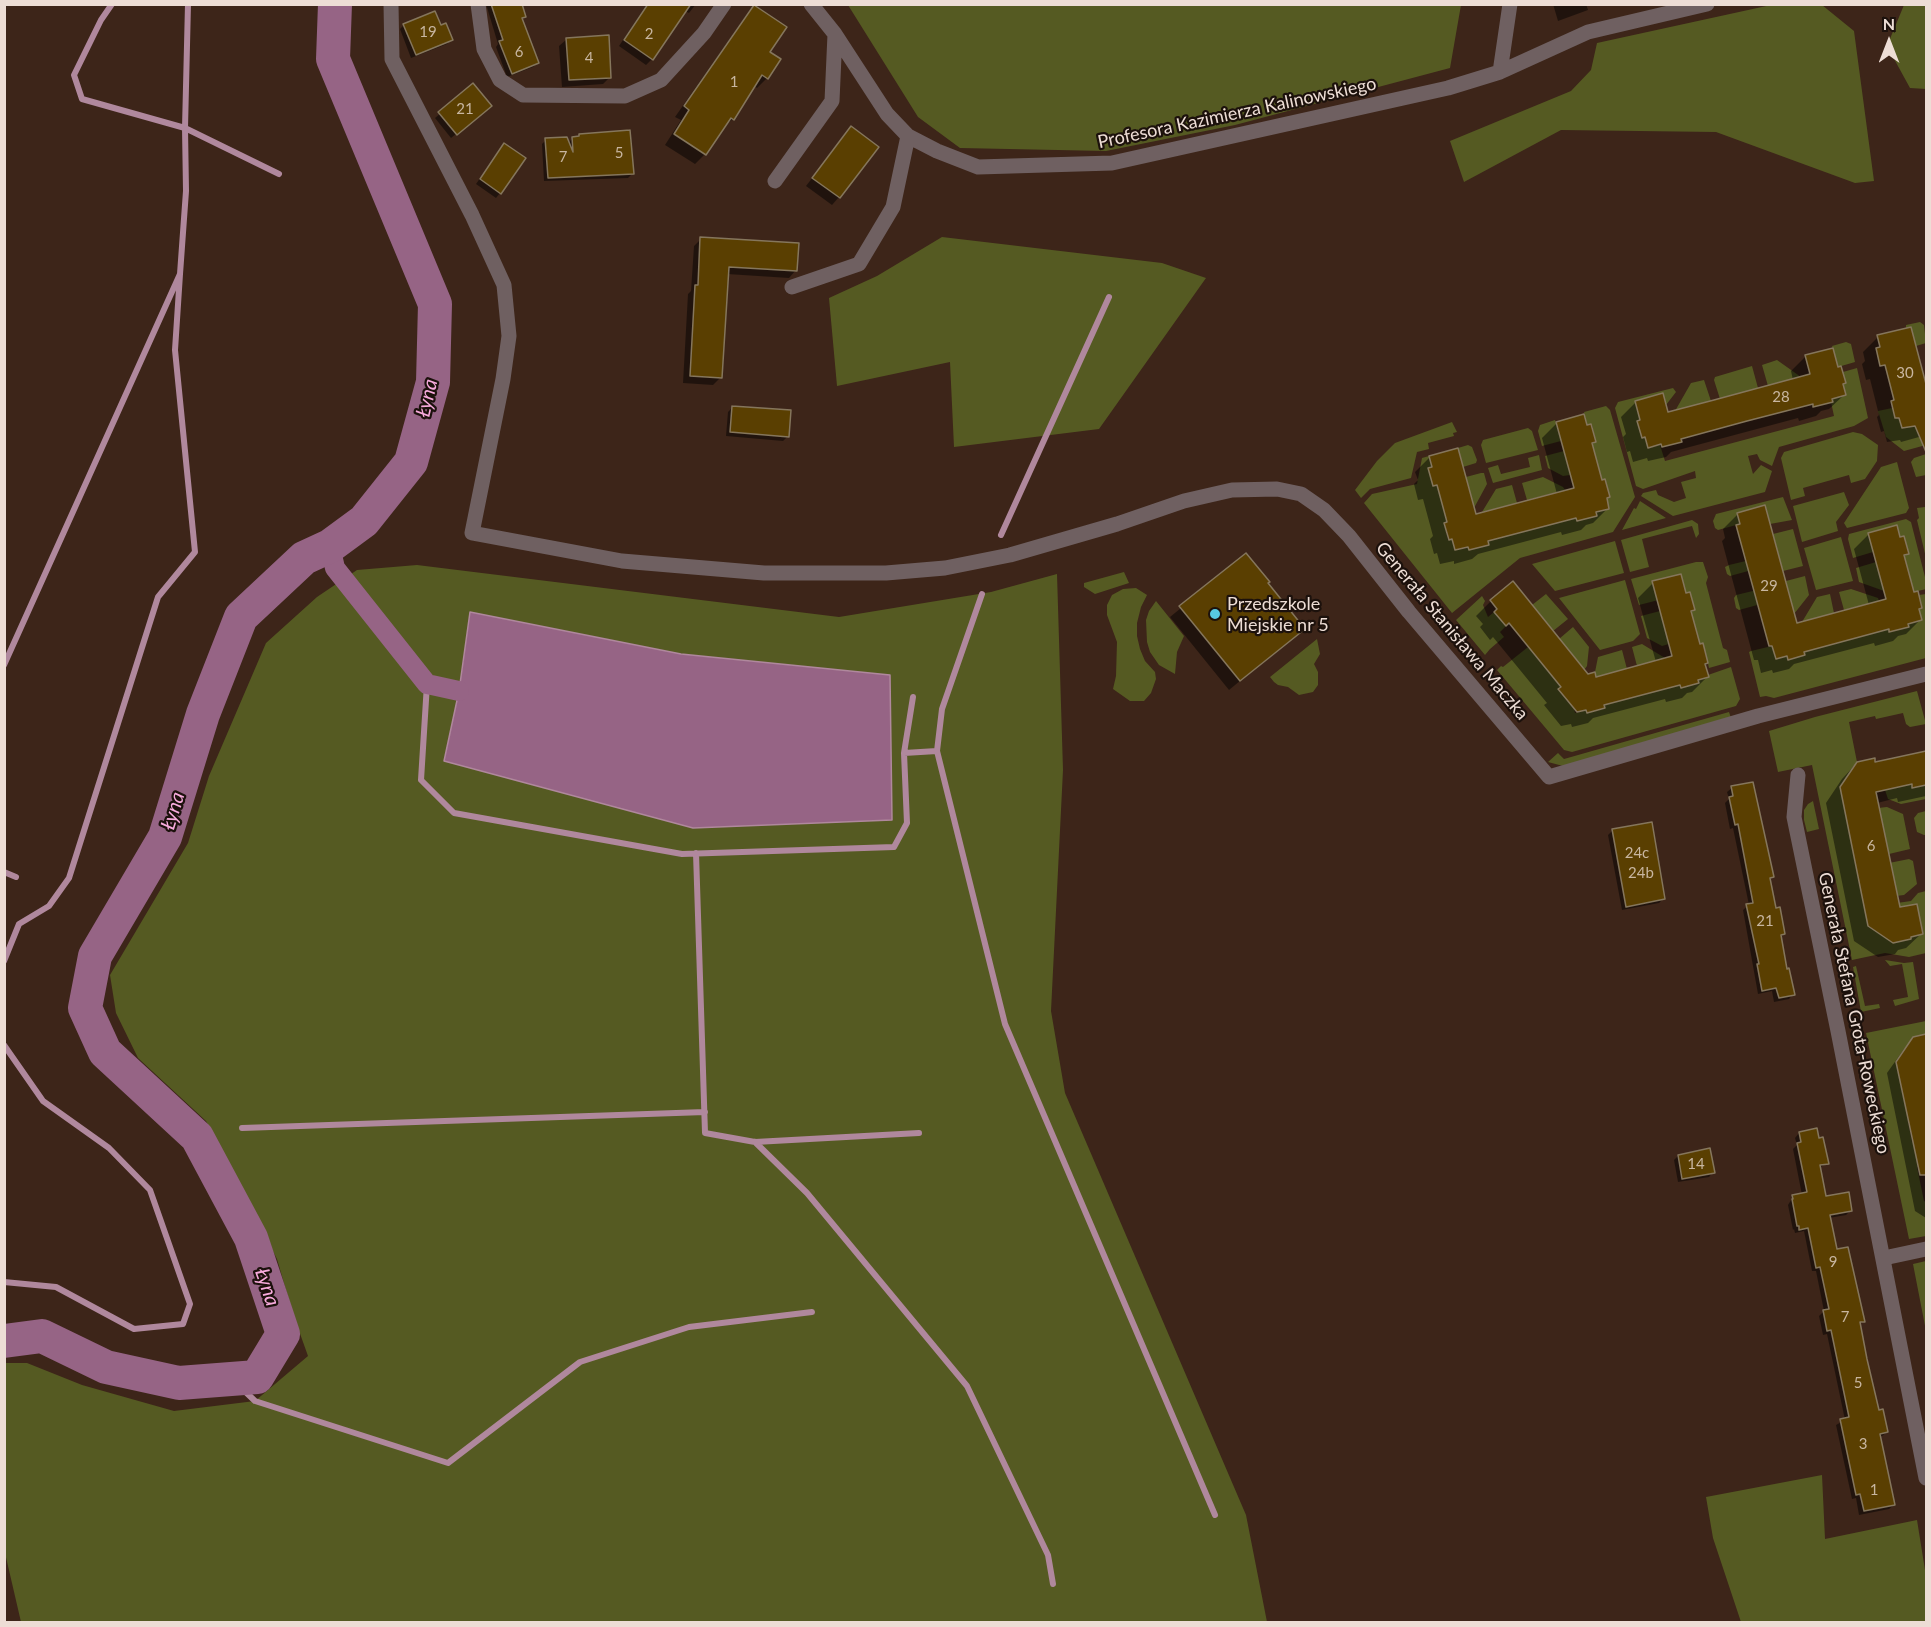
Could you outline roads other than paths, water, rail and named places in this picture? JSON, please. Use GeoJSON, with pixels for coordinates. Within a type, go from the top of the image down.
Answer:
{"type":"FeatureCollection","features":[{"type":"Feature","properties":{"kind":"street","name":"Generała Stanisława Maczka"},"geometry":{"type":"LineString","coordinates":[[391,4],[392,59],[472,215],[504,285],[509,336],[503,379],[472,533],[622,561],[764,573],[886,573],[945,568],[1010,555],[1117,524],[1184,501],[1232,490],[1277,489],[1301,494],[1324,510],[1349,536],[1409,612],[1549,777],[1758,716],[1926,674]]}},
{"type":"Feature","properties":{"kind":"street"},"geometry":{"type":"LineString","coordinates":[[478,4],[484,49],[500,80],[523,95],[625,96],[661,80],[704,33],[724,4]]}},
{"type":"Feature","properties":{"kind":"street","name":"Profesora Kazimierza Kalinowskiego"},"geometry":{"type":"LineString","coordinates":[[811,4],[835,34],[887,114],[908,136],[937,151],[978,166],[1112,163],[1448,88],[1500,72],[1588,32],[1703,5]]}},
{"type":"Feature","properties":{"kind":"street"},"geometry":{"type":"LineString","coordinates":[[1500,72],[1510,4]]}},
{"type":"Feature","properties":{"kind":"street"},"geometry":{"type":"LineString","coordinates":[[775,181],[832,101],[835,34]]}},
{"type":"Feature","properties":{"kind":"street"},"geometry":{"type":"LineString","coordinates":[[792,287],[859,264],[893,207],[908,136]]}},
{"type":"Feature","properties":{"kind":"street","name":"Generała Stefana Grota-Roweckiego"},"geometry":{"type":"LineString","coordinates":[[1798,775],[1794,817],[1884,1257],[1926,1478]]}},
{"type":"Feature","properties":{"kind":"street"},"geometry":{"type":"LineString","coordinates":[[1884,1257],[1926,1249]]}},
{"type":"Feature","properties":{"kind":"waterway"},"geometry":{"type":"LineString","coordinates":[[112,4],[101,20],[74,75],[82,99],[185,128],[279,174]]}},
{"type":"Feature","properties":{"kind":"waterway"},"geometry":{"type":"LineString","coordinates":[[4,665],[180,274],[186,191],[188,4]]}},
{"type":"Feature","properties":{"kind":"waterway","name":"Łyna"},"geometry":{"type":"LineString","coordinates":[[4,1341],[42,1336],[106,1367],[179,1383],[257,1377],[283,1334],[251,1238],[197,1137],[105,1052],[85,1008],[95,956],[165,837],[203,714],[241,617],[304,558],[330,546],[364,521],[411,462],[433,382],[435,304],[333,59],[335,4]]}},
{"type":"Feature","properties":{"kind":"waterway"},"geometry":{"type":"LineString","coordinates":[[4,961],[19,924],[49,906],[69,878],[158,597],[195,552],[175,350],[180,274]]}},
{"type":"Feature","properties":{"kind":"waterway"},"geometry":{"type":"LineString","coordinates":[[1001,535],[1109,297]]}},
{"type":"Feature","properties":{"kind":"waterway"},"geometry":{"type":"LineString","coordinates":[[330,546],[335,568],[427,684],[459,691]]}},
{"type":"Feature","properties":{"kind":"waterway"},"geometry":{"type":"LineString","coordinates":[[982,594],[942,709],[937,751],[1005,1024],[1215,1515]]}},
{"type":"Feature","properties":{"kind":"waterway"},"geometry":{"type":"LineString","coordinates":[[427,684],[421,780],[454,813],[682,854],[894,847],[907,823],[904,753],[913,697]]}},
{"type":"Feature","properties":{"kind":"waterway"},"geometry":{"type":"LineString","coordinates":[[904,753],[937,751]]}},
{"type":"Feature","properties":{"kind":"waterway"},"geometry":{"type":"LineString","coordinates":[[696,853],[705,1133],[755,1142],[919,1133]]}},
{"type":"Feature","properties":{"kind":"waterway"},"geometry":{"type":"LineString","coordinates":[[4,872],[16,877]]}},
{"type":"Feature","properties":{"kind":"waterway"},"geometry":{"type":"LineString","coordinates":[[4,1045],[43,1101],[109,1148],[150,1190],[190,1304],[183,1324],[134,1329],[56,1287],[4,1282]]}},
{"type":"Feature","properties":{"kind":"waterway"},"geometry":{"type":"LineString","coordinates":[[242,1128],[705,1112]]}},
{"type":"Feature","properties":{"kind":"waterway"},"geometry":{"type":"LineString","coordinates":[[755,1142],[807,1193],[967,1386],[1048,1555],[1053,1584]]}},
{"type":"Feature","properties":{"kind":"waterway"},"geometry":{"type":"LineString","coordinates":[[232,1379],[255,1401],[448,1463],[580,1362],[689,1327],[812,1312]]}},
{"type":"Feature","properties":{"kind":"place","name":"Przedszkole Miejskie nr 5"},"geometry":{"type":"Point","coordinates":[1215,614]}}]}
